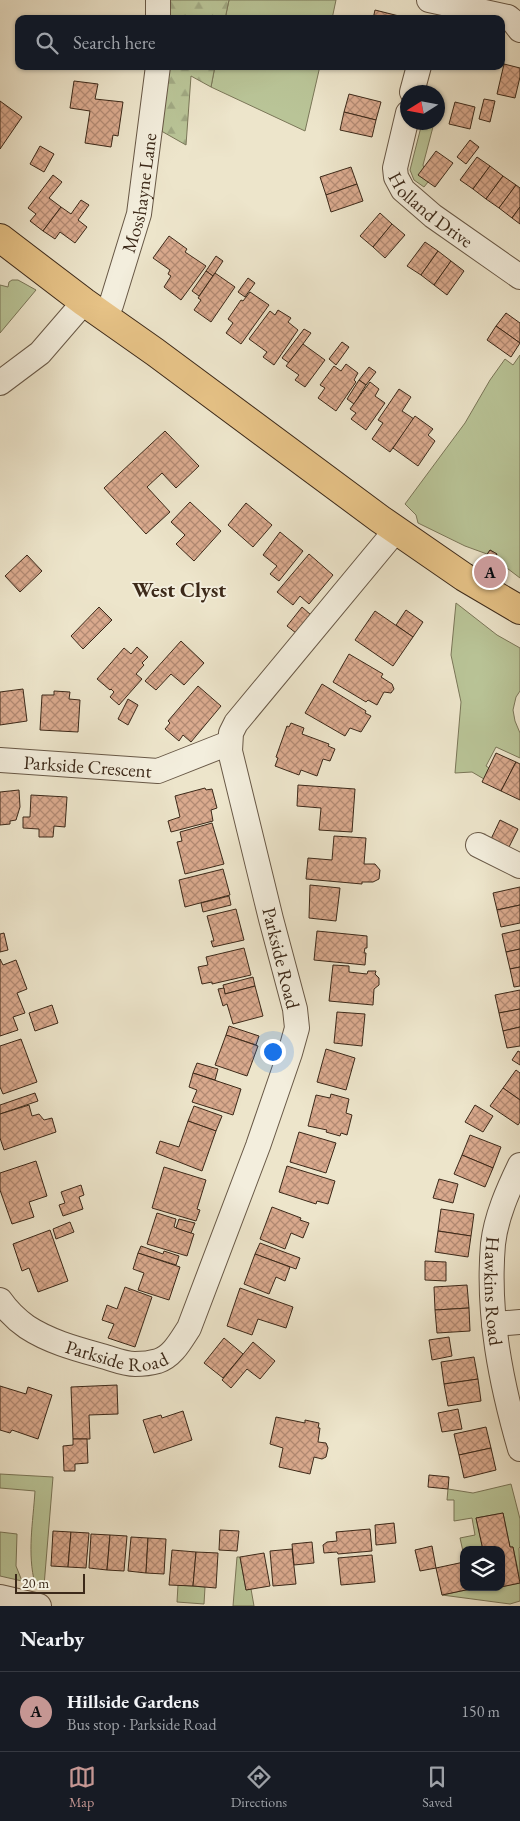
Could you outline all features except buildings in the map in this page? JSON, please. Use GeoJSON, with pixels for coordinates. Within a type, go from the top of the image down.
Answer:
{"type":"FeatureCollection","features":[{"type":"Feature","properties":{"kind":"main road"},"geometry":{"type":"LineString","coordinates":[[0,238],[396,530],[464,577],[520,610]]}},
{"type":"Feature","properties":{"kind":"street"},"geometry":{"type":"LineString","coordinates":[[158,0],[158,15]]}},
{"type":"Feature","properties":{"kind":"street"},"geometry":{"type":"LineString","coordinates":[[432,7],[493,15]]}},
{"type":"Feature","properties":{"kind":"street"},"geometry":{"type":"LineString","coordinates":[[505,17],[513,21],[520,30]]}},
{"type":"Feature","properties":{"kind":"street","name":"Mosshayne Lane"},"geometry":{"type":"LineString","coordinates":[[0,383],[40,353],[93,308],[110,305],[139,214],[157,70]]}},
{"type":"Feature","properties":{"kind":"street"},"geometry":{"type":"LineString","coordinates":[[414,85],[418,70]]}},
{"type":"Feature","properties":{"kind":"street","name":"Holland Drive"},"geometry":{"type":"LineString","coordinates":[[404,130],[395,168],[396,177],[403,190],[433,216],[520,277]]}},
{"type":"Feature","properties":{"kind":"street"},"geometry":{"type":"LineString","coordinates":[[229,743],[236,723],[396,530]]}},
{"type":"Feature","properties":{"kind":"street","name":"Parkside Crescent"},"geometry":{"type":"LineString","coordinates":[[0,760],[158,772],[229,743]]}},
{"type":"Feature","properties":{"kind":"street","name":"Parkside Road"},"geometry":{"type":"LineString","coordinates":[[0,1300],[14,1316],[39,1334],[95,1354],[135,1364],[152,1363],[167,1356],[179,1344],[189,1328],[258,1146],[290,1053],[296,1028],[295,1009],[271,919],[229,743]]}},
{"type":"Feature","properties":{"kind":"street"},"geometry":{"type":"LineString","coordinates":[[478,845],[520,866]]}},
{"type":"Feature","properties":{"kind":"street","name":"Hawkins Road"},"geometry":{"type":"LineString","coordinates":[[520,1165],[501,1211],[493,1243],[494,1324],[504,1387],[520,1449]]}},
{"type":"Feature","properties":{"kind":"street"},"geometry":{"type":"LineString","coordinates":[[494,1324],[520,1322]]}},
{"type":"Feature","properties":{"kind":"street"},"geometry":{"type":"LineString","coordinates":[[0,1597],[39,1606]]}},
{"type":"Feature","properties":{"kind":"green space"},"geometry":{"type":"Polygon","coordinates":[[[164,0],[229,0],[226,15],[164,15],[164,0]]]}},
{"type":"Feature","properties":{"kind":"green space"},"geometry":{"type":"Polygon","coordinates":[[[229,0],[336,0],[333,15],[226,15],[229,0]]]}},
{"type":"Feature","properties":{"kind":"green space"},"geometry":{"type":"Polygon","coordinates":[[[164,70],[214,70],[211,87],[191,76],[186,145],[156,128],[164,70]]]}},
{"type":"Feature","properties":{"kind":"green space"},"geometry":{"type":"Polygon","coordinates":[[[214,70],[319,70],[305,131],[211,87],[214,70]]]}},
{"type":"Feature","properties":{"kind":"green space"},"geometry":{"type":"Polygon","coordinates":[[[420,130],[432,130],[423,165],[428,182],[424,187],[414,180],[410,170],[420,130]]]}},
{"type":"Feature","properties":{"kind":"green space"},"geometry":{"type":"Polygon","coordinates":[[[18,280],[36,290],[0,333],[0,285],[8,287],[9,282],[18,280]]]}},
{"type":"Feature","properties":{"kind":"green space"},"geometry":{"type":"Polygon","coordinates":[[[520,355],[520,578],[495,559],[497,554],[490,550],[487,554],[465,546],[418,523],[416,515],[405,504],[465,423],[490,380],[505,359],[513,365],[520,355]]]}},
{"type":"Feature","properties":{"kind":"green space"},"geometry":{"type":"Polygon","coordinates":[[[456,603],[497,635],[520,648],[520,691],[516,697],[513,710],[520,733],[520,758],[496,747],[486,766],[489,768],[484,779],[472,772],[455,773],[461,702],[451,655],[456,603]]]}},
{"type":"Feature","properties":{"kind":"green space"},"geometry":{"type":"Polygon","coordinates":[[[0,1474],[53,1477],[44,1586],[35,1584],[31,1561],[35,1491],[0,1488],[0,1474]]]}},
{"type":"Feature","properties":{"kind":"green space"},"geometry":{"type":"Polygon","coordinates":[[[511,1484],[520,1519],[520,1580],[513,1547],[510,1547],[503,1513],[476,1518],[482,1546],[462,1546],[460,1538],[475,1535],[472,1518],[454,1521],[454,1500],[447,1500],[448,1489],[473,1493],[511,1484]]]}},
{"type":"Feature","properties":{"kind":"green space"},"geometry":{"type":"Polygon","coordinates":[[[0,1532],[17,1534],[16,1566],[22,1581],[0,1576],[0,1532]]]}},
{"type":"Feature","properties":{"kind":"green space"},"geometry":{"type":"Polygon","coordinates":[[[237,1557],[240,1557],[246,1590],[251,1589],[254,1606],[233,1606],[237,1557]]]}},
{"type":"Feature","properties":{"kind":"green space"},"geometry":{"type":"Polygon","coordinates":[[[520,1583],[520,1601],[510,1604],[442,1595],[461,1591],[505,1591],[505,1586],[520,1583]]]}},
{"type":"Feature","properties":{"kind":"green space"},"geometry":{"type":"Polygon","coordinates":[[[178,1585],[205,1587],[204,1604],[177,1602],[178,1585]]]}},
{"type":"Feature","properties":{"kind":"place","name":"Hillside Gardens"},"geometry":{"type":"Point","coordinates":[490,572]}},
{"type":"Feature","properties":{"kind":"district","name":"West Clyst"},"geometry":{"type":"Point","coordinates":[179,589]}}]}
